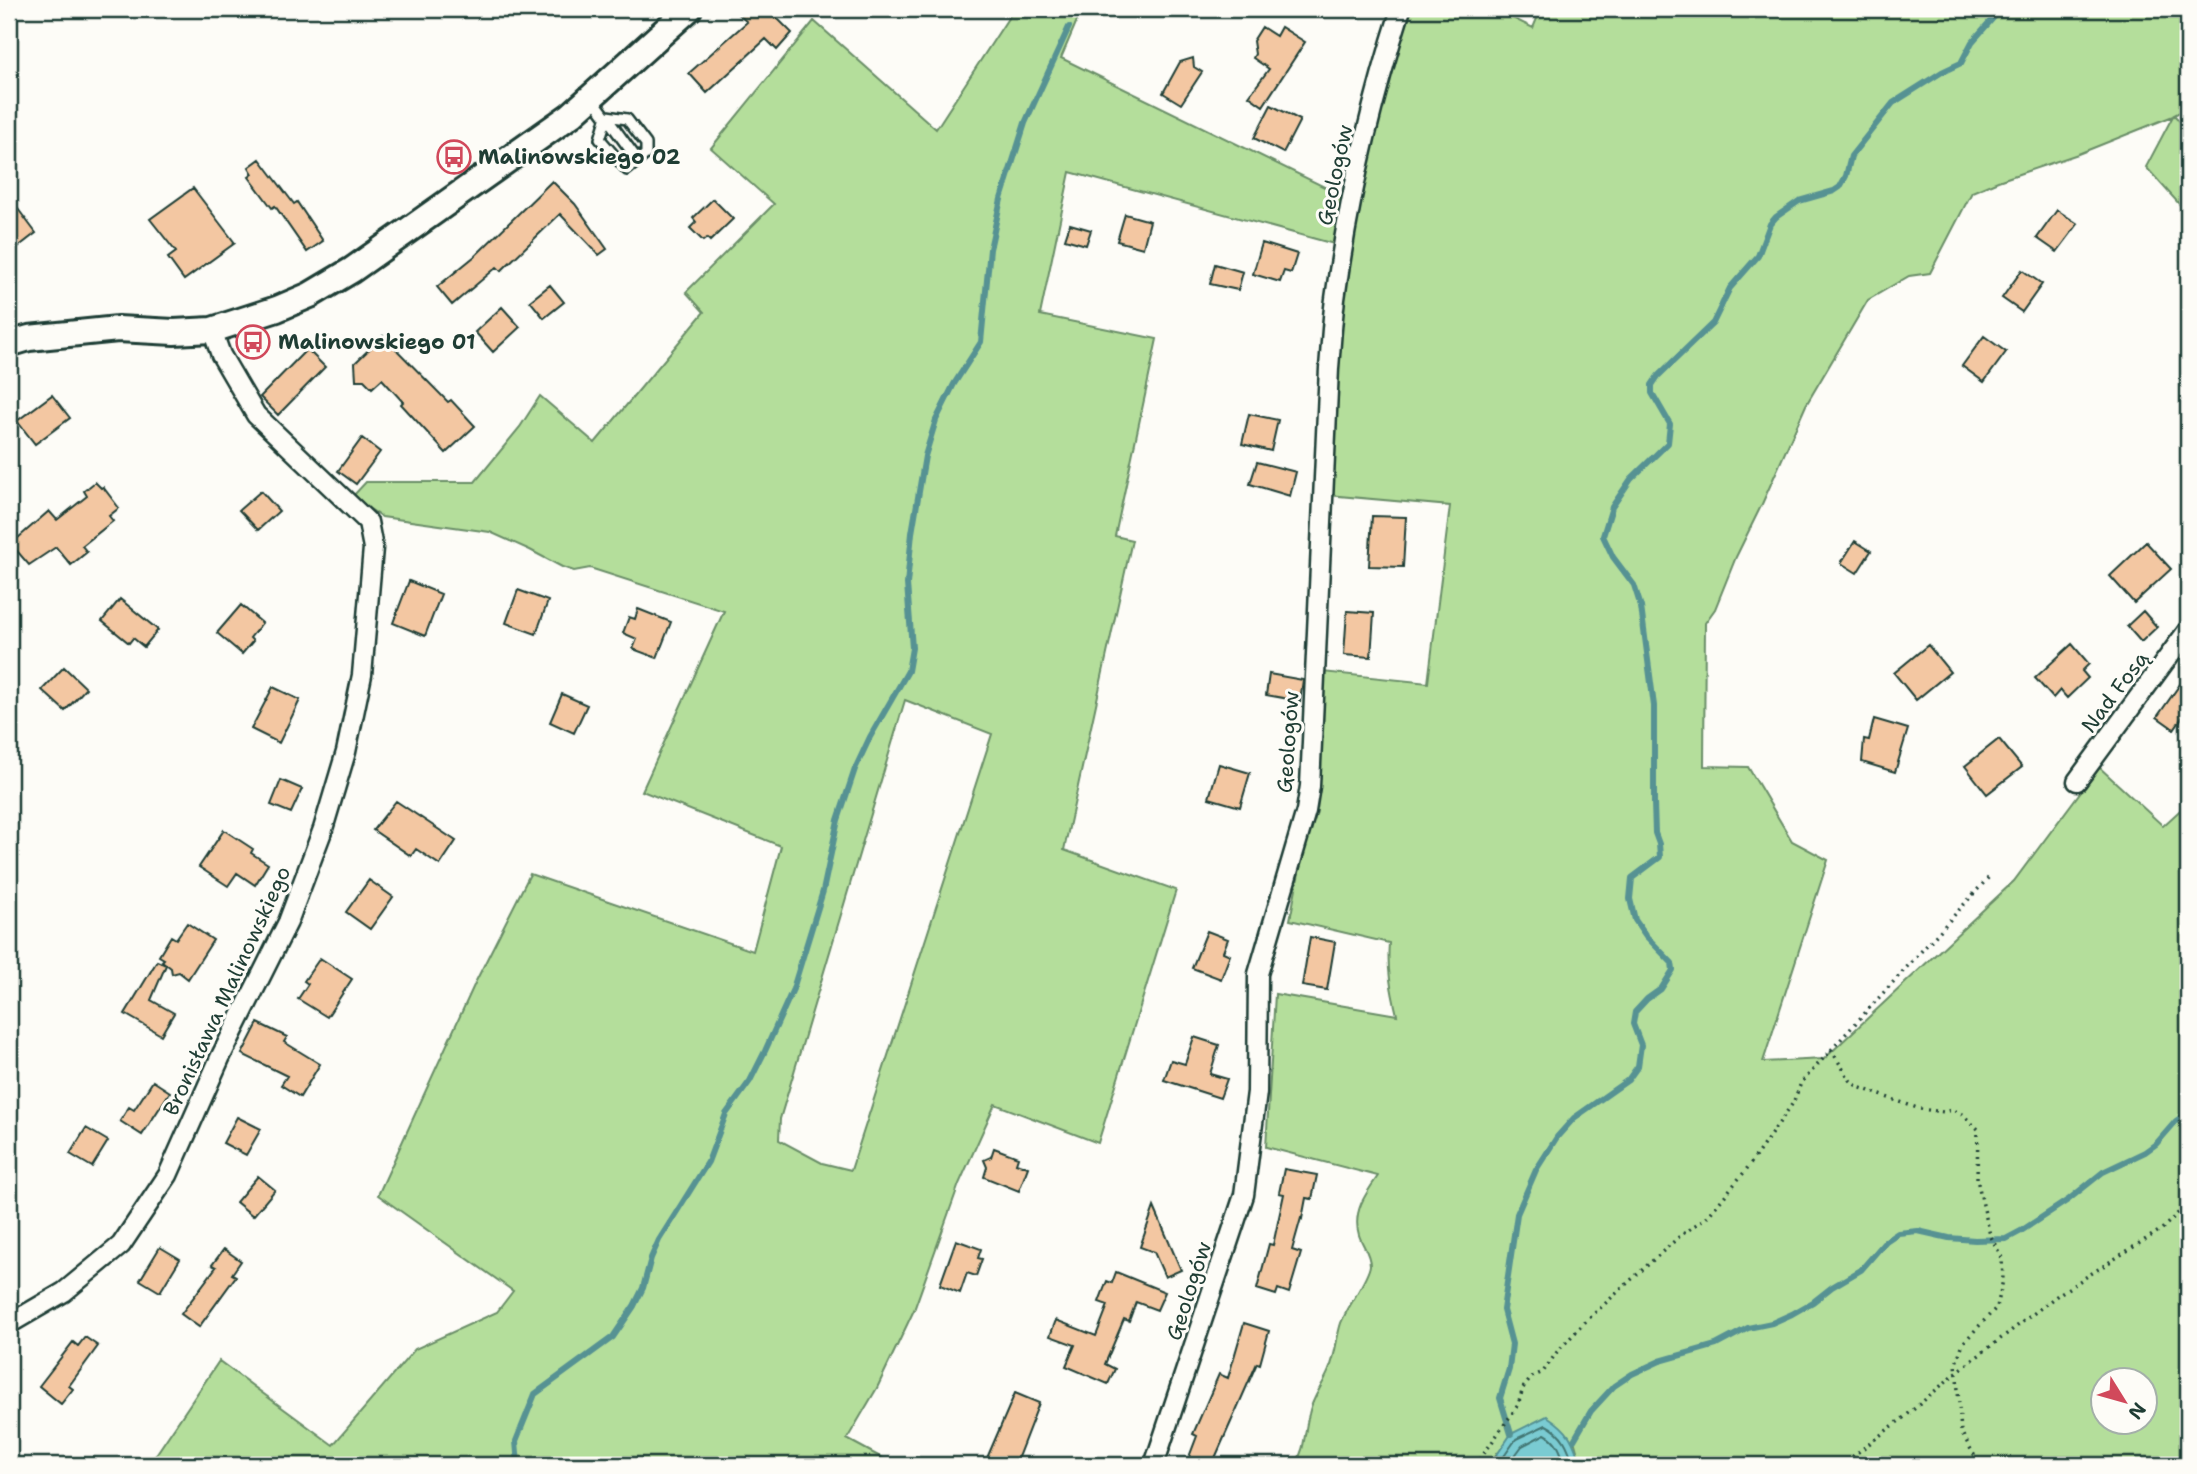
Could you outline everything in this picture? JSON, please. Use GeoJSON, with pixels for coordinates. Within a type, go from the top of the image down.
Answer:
{"type":"FeatureCollection","features":[{"type":"Feature","properties":{"kind":"street"},"geometry":{"type":"LineString","coordinates":[[9,344],[29,338],[118,329],[174,332],[212,330],[299,300],[352,270],[571,115],[599,107],[689,9]]}},
{"type":"Feature","properties":{"kind":"street","name":"Geologów"},"geometry":{"type":"LineString","coordinates":[[1154,1465],[1244,1195],[1257,1092],[1258,974],[1306,811],[1310,786],[1329,368],[1335,300],[1372,109],[1401,9]]}},
{"type":"Feature","properties":{"kind":"street","name":"Bronisława Malinowskiego"},"geometry":{"type":"LineString","coordinates":[[9,1324],[64,1292],[121,1245],[168,1175],[220,1058],[292,911],[339,778],[362,675],[373,548],[368,522],[256,415],[221,355],[212,330]]}},
{"type":"Feature","properties":{"kind":"street","name":"Nad Fosą"},"geometry":{"type":"LineString","coordinates":[[2077,781],[2188,630]]}},
{"type":"Feature","properties":{"kind":"lane"},"geometry":{"type":"LineString","coordinates":[[599,107],[627,119],[646,144],[646,154],[626,170],[600,139],[599,107]]}},
{"type":"Feature","properties":{"kind":"lane"},"geometry":{"type":"LineString","coordinates":[[599,107],[619,137],[640,159]]}},
{"type":"Feature","properties":{"kind":"path"},"geometry":{"type":"LineString","coordinates":[[1476,1465],[1518,1405],[1523,1388],[1532,1377],[1543,1372],[1557,1352],[1586,1321],[1680,1236],[1708,1216],[1746,1170],[1793,1103],[1801,1083],[1990,876]]}},
{"type":"Feature","properties":{"kind":"path"},"geometry":{"type":"LineString","coordinates":[[1831,1050],[1850,1080],[1858,1087],[1920,1109],[1944,1112],[1952,1110],[1962,1114],[1978,1129],[1977,1179],[1990,1235],[2002,1258],[2003,1280],[1997,1307],[1963,1343],[1956,1363],[1961,1432],[1980,1465]]}},
{"type":"Feature","properties":{"kind":"path"},"geometry":{"type":"LineString","coordinates":[[1841,1465],[2059,1294],[2162,1229],[2188,1203]]}},
{"type":"Feature","properties":{"kind":"green space"},"geometry":{"type":"Polygon","coordinates":[[[1014,9],[1082,9],[1061,58],[1343,196],[1334,244],[1070,172],[1040,315],[1157,339],[1115,536],[1132,540],[1064,850],[1176,890],[1098,1143],[995,1104],[959,1184],[914,1310],[877,1388],[847,1439],[895,1465],[149,1465],[219,1361],[333,1445],[415,1349],[497,1312],[513,1291],[378,1195],[476,981],[530,874],[753,951],[781,846],[642,791],[724,611],[590,568],[574,571],[562,567],[490,532],[382,517],[352,497],[366,482],[475,482],[520,427],[540,396],[595,443],[704,312],[686,292],[774,204],[711,148],[814,21],[936,129],[1014,9]],[[905,700],[780,1119],[779,1140],[822,1163],[851,1170],[992,734],[905,700]]]}},
{"type":"Feature","properties":{"kind":"green space"},"geometry":{"type":"Polygon","coordinates":[[[1412,9],[1494,9],[1533,28],[1541,9],[2188,9],[2188,108],[2174,115],[2188,130],[2188,214],[2146,167],[2173,116],[1972,192],[1930,273],[1909,276],[1868,300],[1806,405],[1715,609],[1705,623],[1704,766],[1748,767],[1792,841],[1828,860],[1763,1062],[1824,1059],[2014,881],[2099,767],[2163,826],[2188,803],[2188,1465],[1581,1465],[1574,1440],[1497,1453],[1490,1465],[1295,1465],[1303,1446],[1310,1408],[1327,1376],[1341,1323],[1369,1271],[1370,1261],[1359,1235],[1357,1218],[1361,1203],[1378,1176],[1266,1147],[1275,994],[1397,1015],[1390,979],[1389,943],[1290,920],[1320,761],[1323,672],[1428,683],[1450,506],[1328,495],[1339,303],[1355,214],[1383,95],[1412,9]]]}},
{"type":"Feature","properties":{"kind":"water"},"geometry":{"type":"Polygon","coordinates":[[[1547,1416],[1570,1437],[1581,1465],[1490,1465],[1511,1434],[1547,1416]]]}},
{"type":"Feature","properties":{"kind":"building"},"geometry":{"type":"Polygon","coordinates":[[[732,9],[768,9],[792,33],[777,50],[766,39],[707,93],[689,73],[747,22],[732,9]]]}},
{"type":"Feature","properties":{"kind":"building"},"geometry":{"type":"Polygon","coordinates":[[[1262,27],[1276,36],[1281,27],[1305,42],[1263,106],[1249,96],[1269,69],[1253,58],[1253,41],[1262,27]]]}},
{"type":"Feature","properties":{"kind":"building"},"geometry":{"type":"Polygon","coordinates":[[[1193,58],[1194,67],[1202,72],[1181,104],[1163,93],[1180,62],[1193,58]]]}},
{"type":"Feature","properties":{"kind":"building"},"geometry":{"type":"Polygon","coordinates":[[[1271,105],[1300,120],[1283,153],[1254,138],[1271,105]]]}},
{"type":"Feature","properties":{"kind":"building"},"geometry":{"type":"Polygon","coordinates":[[[260,159],[294,204],[297,202],[323,241],[307,252],[275,206],[272,208],[249,177],[253,174],[249,167],[260,159]]]}},
{"type":"Feature","properties":{"kind":"building"},"geometry":{"type":"Polygon","coordinates":[[[552,181],[575,204],[607,249],[599,255],[560,214],[501,271],[497,267],[452,305],[437,287],[475,256],[552,181]]]}},
{"type":"Feature","properties":{"kind":"building"},"geometry":{"type":"Polygon","coordinates":[[[193,188],[235,243],[184,280],[168,258],[176,252],[150,219],[193,188]]]}},
{"type":"Feature","properties":{"kind":"building"},"geometry":{"type":"Polygon","coordinates":[[[9,197],[36,233],[9,254],[9,197]]]}},
{"type":"Feature","properties":{"kind":"building"},"geometry":{"type":"Polygon","coordinates":[[[713,199],[733,219],[710,241],[707,238],[703,241],[690,228],[696,222],[693,218],[713,199]]]}},
{"type":"Feature","properties":{"kind":"building"},"geometry":{"type":"Polygon","coordinates":[[[2057,210],[2078,224],[2057,252],[2037,238],[2057,210]]]}},
{"type":"Feature","properties":{"kind":"building"},"geometry":{"type":"Polygon","coordinates":[[[1125,214],[1150,221],[1143,248],[1117,241],[1125,214]]]}},
{"type":"Feature","properties":{"kind":"building"},"geometry":{"type":"Polygon","coordinates":[[[1070,224],[1091,230],[1086,245],[1065,239],[1070,224]]]}},
{"type":"Feature","properties":{"kind":"building"},"geometry":{"type":"Polygon","coordinates":[[[1262,243],[1297,254],[1291,273],[1284,271],[1280,282],[1253,274],[1262,243]]]}},
{"type":"Feature","properties":{"kind":"building"},"geometry":{"type":"Polygon","coordinates":[[[1215,264],[1243,272],[1238,290],[1210,284],[1215,264]]]}},
{"type":"Feature","properties":{"kind":"building"},"geometry":{"type":"Polygon","coordinates":[[[2022,270],[2042,284],[2022,312],[2002,298],[2022,270]]]}},
{"type":"Feature","properties":{"kind":"building"},"geometry":{"type":"Polygon","coordinates":[[[550,285],[564,302],[544,318],[530,301],[550,285]]]}},
{"type":"Feature","properties":{"kind":"building"},"geometry":{"type":"Polygon","coordinates":[[[502,307],[520,327],[493,352],[475,332],[502,307]]]}},
{"type":"Feature","properties":{"kind":"building"},"geometry":{"type":"Polygon","coordinates":[[[383,336],[475,426],[446,453],[382,379],[372,388],[364,380],[356,380],[355,363],[383,336]]]}},
{"type":"Feature","properties":{"kind":"building"},"geometry":{"type":"Polygon","coordinates":[[[1984,336],[2006,352],[1984,382],[1962,366],[1984,336]]]}},
{"type":"Feature","properties":{"kind":"building"},"geometry":{"type":"Polygon","coordinates":[[[307,349],[325,367],[278,415],[260,397],[307,349]]]}},
{"type":"Feature","properties":{"kind":"building"},"geometry":{"type":"Polygon","coordinates":[[[52,395],[70,418],[35,444],[17,421],[52,395]]]}},
{"type":"Feature","properties":{"kind":"building"},"geometry":{"type":"Polygon","coordinates":[[[1249,414],[1278,420],[1271,451],[1242,444],[1249,414]]]}},
{"type":"Feature","properties":{"kind":"building"},"geometry":{"type":"Polygon","coordinates":[[[362,438],[380,452],[356,484],[338,471],[362,438]]]}},
{"type":"Feature","properties":{"kind":"building"},"geometry":{"type":"Polygon","coordinates":[[[1257,462],[1296,472],[1290,496],[1250,484],[1257,462]]]}},
{"type":"Feature","properties":{"kind":"building"},"geometry":{"type":"Polygon","coordinates":[[[95,482],[103,487],[119,508],[109,516],[113,521],[82,546],[87,552],[71,565],[56,547],[29,565],[11,544],[49,511],[57,520],[87,496],[84,491],[95,482]]]}},
{"type":"Feature","properties":{"kind":"building"},"geometry":{"type":"Polygon","coordinates":[[[261,491],[279,511],[258,530],[239,510],[261,491]]]}},
{"type":"Feature","properties":{"kind":"building"},"geometry":{"type":"Polygon","coordinates":[[[1372,516],[1406,517],[1403,567],[1369,566],[1372,516]]]}},
{"type":"Feature","properties":{"kind":"building"},"geometry":{"type":"Polygon","coordinates":[[[1855,541],[1871,551],[1857,573],[1841,563],[1855,541]]]}},
{"type":"Feature","properties":{"kind":"building"},"geometry":{"type":"Polygon","coordinates":[[[2146,542],[2171,569],[2134,603],[2110,576],[2146,542]]]}},
{"type":"Feature","properties":{"kind":"building"},"geometry":{"type":"Polygon","coordinates":[[[409,581],[441,594],[425,636],[393,623],[409,581]]]}},
{"type":"Feature","properties":{"kind":"building"},"geometry":{"type":"Polygon","coordinates":[[[518,590],[548,601],[536,634],[506,623],[518,590]]]}},
{"type":"Feature","properties":{"kind":"building"},"geometry":{"type":"Polygon","coordinates":[[[120,599],[158,630],[144,647],[133,638],[129,643],[102,621],[120,599]]]}},
{"type":"Feature","properties":{"kind":"building"},"geometry":{"type":"Polygon","coordinates":[[[241,605],[262,623],[250,638],[253,641],[242,654],[217,633],[241,605]]]}},
{"type":"Feature","properties":{"kind":"building"},"geometry":{"type":"Polygon","coordinates":[[[638,609],[671,622],[657,658],[633,649],[637,639],[623,633],[629,617],[635,619],[638,609]]]}},
{"type":"Feature","properties":{"kind":"building"},"geometry":{"type":"Polygon","coordinates":[[[1347,611],[1374,613],[1371,657],[1344,655],[1347,611]]]}},
{"type":"Feature","properties":{"kind":"building"},"geometry":{"type":"Polygon","coordinates":[[[2143,611],[2157,627],[2141,642],[2127,626],[2143,611]]]}},
{"type":"Feature","properties":{"kind":"building"},"geometry":{"type":"Polygon","coordinates":[[[2072,644],[2089,664],[2082,671],[2088,678],[2067,698],[2060,690],[2053,698],[2035,678],[2072,644]]]}},
{"type":"Feature","properties":{"kind":"building"},"geometry":{"type":"Polygon","coordinates":[[[1928,645],[1950,672],[1916,700],[1894,673],[1928,645]]]}},
{"type":"Feature","properties":{"kind":"building"},"geometry":{"type":"Polygon","coordinates":[[[64,667],[86,688],[65,711],[42,690],[64,667]]]}},
{"type":"Feature","properties":{"kind":"building"},"geometry":{"type":"Polygon","coordinates":[[[2188,673],[2188,709],[2174,729],[2157,717],[2188,673]]]}},
{"type":"Feature","properties":{"kind":"building"},"geometry":{"type":"Polygon","coordinates":[[[1269,674],[1303,680],[1300,701],[1266,695],[1269,674]]]}},
{"type":"Feature","properties":{"kind":"building"},"geometry":{"type":"Polygon","coordinates":[[[273,687],[300,700],[279,743],[251,729],[273,687]]]}},
{"type":"Feature","properties":{"kind":"building"},"geometry":{"type":"Polygon","coordinates":[[[562,694],[587,705],[574,733],[550,722],[562,694]]]}},
{"type":"Feature","properties":{"kind":"building"},"geometry":{"type":"Polygon","coordinates":[[[1874,719],[1908,729],[1895,772],[1862,762],[1864,739],[1869,740],[1874,719]]]}},
{"type":"Feature","properties":{"kind":"building"},"geometry":{"type":"Polygon","coordinates":[[[1999,739],[2022,767],[1987,794],[1965,766],[1999,739]]]}},
{"type":"Feature","properties":{"kind":"building"},"geometry":{"type":"Polygon","coordinates":[[[1219,764],[1250,773],[1240,807],[1209,798],[1219,764]]]}},
{"type":"Feature","properties":{"kind":"building"},"geometry":{"type":"Polygon","coordinates":[[[281,780],[302,789],[291,813],[271,805],[281,780]]]}},
{"type":"Feature","properties":{"kind":"building"},"geometry":{"type":"Polygon","coordinates":[[[396,801],[456,841],[440,865],[416,849],[411,856],[373,830],[396,801]]]}},
{"type":"Feature","properties":{"kind":"building"},"geometry":{"type":"Polygon","coordinates":[[[224,830],[253,849],[251,853],[268,864],[255,885],[237,873],[228,886],[199,867],[224,830]]]}},
{"type":"Feature","properties":{"kind":"building"},"geometry":{"type":"Polygon","coordinates":[[[369,880],[393,897],[370,929],[346,912],[369,880]]]}},
{"type":"Feature","properties":{"kind":"building"},"geometry":{"type":"Polygon","coordinates":[[[187,923],[213,940],[188,979],[179,972],[172,974],[171,968],[159,956],[171,936],[176,939],[187,923]]]}},
{"type":"Feature","properties":{"kind":"building"},"geometry":{"type":"Polygon","coordinates":[[[1207,931],[1228,939],[1223,952],[1230,955],[1221,979],[1192,968],[1207,931]]]}},
{"type":"Feature","properties":{"kind":"building"},"geometry":{"type":"Polygon","coordinates":[[[1310,937],[1335,942],[1327,990],[1302,986],[1310,937]]]}},
{"type":"Feature","properties":{"kind":"building"},"geometry":{"type":"Polygon","coordinates":[[[320,958],[352,979],[327,1017],[298,999],[308,984],[304,981],[320,958]]]}},
{"type":"Feature","properties":{"kind":"building"},"geometry":{"type":"Polygon","coordinates":[[[157,961],[166,965],[151,1000],[174,1013],[161,1035],[125,1014],[157,961]]]}},
{"type":"Feature","properties":{"kind":"building"},"geometry":{"type":"Polygon","coordinates":[[[258,1023],[287,1037],[284,1042],[320,1064],[300,1097],[281,1085],[287,1076],[242,1054],[258,1023]]]}},
{"type":"Feature","properties":{"kind":"building"},"geometry":{"type":"Polygon","coordinates":[[[1194,1037],[1219,1045],[1210,1074],[1227,1079],[1220,1098],[1164,1080],[1171,1060],[1185,1064],[1194,1037]]]}},
{"type":"Feature","properties":{"kind":"building"},"geometry":{"type":"Polygon","coordinates":[[[153,1081],[170,1092],[142,1135],[120,1121],[129,1107],[134,1110],[153,1081]]]}},
{"type":"Feature","properties":{"kind":"building"},"geometry":{"type":"Polygon","coordinates":[[[237,1117],[261,1129],[246,1155],[223,1143],[237,1117]]]}},
{"type":"Feature","properties":{"kind":"building"},"geometry":{"type":"Polygon","coordinates":[[[86,1128],[108,1141],[92,1167],[70,1154],[86,1128]]]}},
{"type":"Feature","properties":{"kind":"building"},"geometry":{"type":"Polygon","coordinates":[[[994,1148],[1018,1157],[1016,1163],[1028,1167],[1019,1191],[984,1177],[987,1167],[984,1160],[991,1157],[994,1148]]]}},
{"type":"Feature","properties":{"kind":"building"},"geometry":{"type":"Polygon","coordinates":[[[1284,1169],[1317,1175],[1312,1199],[1306,1198],[1292,1250],[1301,1253],[1289,1293],[1278,1289],[1276,1295],[1257,1289],[1269,1244],[1273,1245],[1284,1194],[1279,1193],[1284,1169]]]}},
{"type":"Feature","properties":{"kind":"building"},"geometry":{"type":"Polygon","coordinates":[[[258,1176],[275,1190],[253,1216],[236,1202],[258,1176]]]}},
{"type":"Feature","properties":{"kind":"building"},"geometry":{"type":"Polygon","coordinates":[[[1154,1207],[1181,1270],[1165,1277],[1154,1252],[1140,1247],[1154,1207]]]}},
{"type":"Feature","properties":{"kind":"building"},"geometry":{"type":"Polygon","coordinates":[[[956,1240],[981,1249],[978,1258],[982,1259],[976,1276],[967,1273],[960,1293],[940,1285],[956,1240]]]}},
{"type":"Feature","properties":{"kind":"building"},"geometry":{"type":"Polygon","coordinates":[[[160,1247],[180,1259],[160,1292],[140,1280],[160,1247]]]}},
{"type":"Feature","properties":{"kind":"building"},"geometry":{"type":"Polygon","coordinates":[[[224,1249],[241,1261],[232,1274],[236,1276],[199,1327],[181,1314],[216,1267],[212,1265],[224,1249]]]}},
{"type":"Feature","properties":{"kind":"building"},"geometry":{"type":"Polygon","coordinates":[[[1116,1272],[1165,1292],[1157,1310],[1136,1302],[1129,1321],[1124,1319],[1105,1364],[1115,1369],[1108,1384],[1066,1366],[1075,1345],[1050,1336],[1056,1320],[1096,1336],[1108,1305],[1099,1302],[1107,1281],[1112,1283],[1116,1272]]]}},
{"type":"Feature","properties":{"kind":"building"},"geometry":{"type":"Polygon","coordinates":[[[1244,1323],[1269,1331],[1260,1364],[1257,1363],[1212,1465],[1186,1465],[1197,1436],[1193,1434],[1219,1374],[1228,1378],[1244,1323]]]}},
{"type":"Feature","properties":{"kind":"building"},"geometry":{"type":"Polygon","coordinates":[[[85,1337],[98,1346],[69,1386],[73,1389],[61,1404],[39,1386],[73,1342],[78,1346],[85,1337]]]}},
{"type":"Feature","properties":{"kind":"building"},"geometry":{"type":"Polygon","coordinates":[[[1015,1393],[1039,1403],[1015,1465],[984,1465],[1015,1393]]]}},
{"type":"Feature","properties":{"kind":"waterway"},"geometry":{"type":"LineString","coordinates":[[1511,1434],[1500,1398],[1509,1369],[1512,1344],[1503,1310],[1517,1214],[1536,1170],[1557,1137],[1574,1118],[1628,1080],[1638,1066],[1641,1045],[1633,1024],[1635,1012],[1661,989],[1673,970],[1672,963],[1635,920],[1630,899],[1632,878],[1660,857],[1655,833],[1654,706],[1641,607],[1634,585],[1613,557],[1603,536],[1612,507],[1631,479],[1668,443],[1670,424],[1652,393],[1652,385],[1713,323],[1730,288],[1758,256],[1770,224],[1776,217],[1799,201],[1840,187],[1851,156],[1893,103],[1961,63],[1972,42],[2001,9]]}},
{"type":"Feature","properties":{"kind":"waterway"},"geometry":{"type":"LineString","coordinates":[[518,1465],[516,1441],[535,1394],[613,1337],[634,1306],[659,1240],[708,1162],[726,1114],[750,1081],[793,989],[823,891],[838,820],[855,769],[908,671],[912,648],[907,584],[912,533],[925,456],[936,420],[954,384],[981,342],[990,249],[1001,199],[1025,123],[1069,27]]}},
{"type":"Feature","properties":{"kind":"waterway"},"geometry":{"type":"LineString","coordinates":[[1574,1440],[1591,1411],[1614,1386],[1632,1374],[1660,1361],[1716,1345],[1748,1328],[1772,1323],[1792,1314],[1861,1270],[1886,1241],[1898,1233],[1918,1231],[1949,1238],[2006,1239],[2068,1200],[2103,1172],[2145,1152],[2156,1144],[2176,1121],[2188,1113]]}},
{"type":"Feature","properties":{"kind":"place","name":"Malinowskiego 02"},"geometry":{"type":"Point","coordinates":[454,157]}},
{"type":"Feature","properties":{"kind":"place","name":"Malinowskiego 01"},"geometry":{"type":"Point","coordinates":[253,342]}}]}
